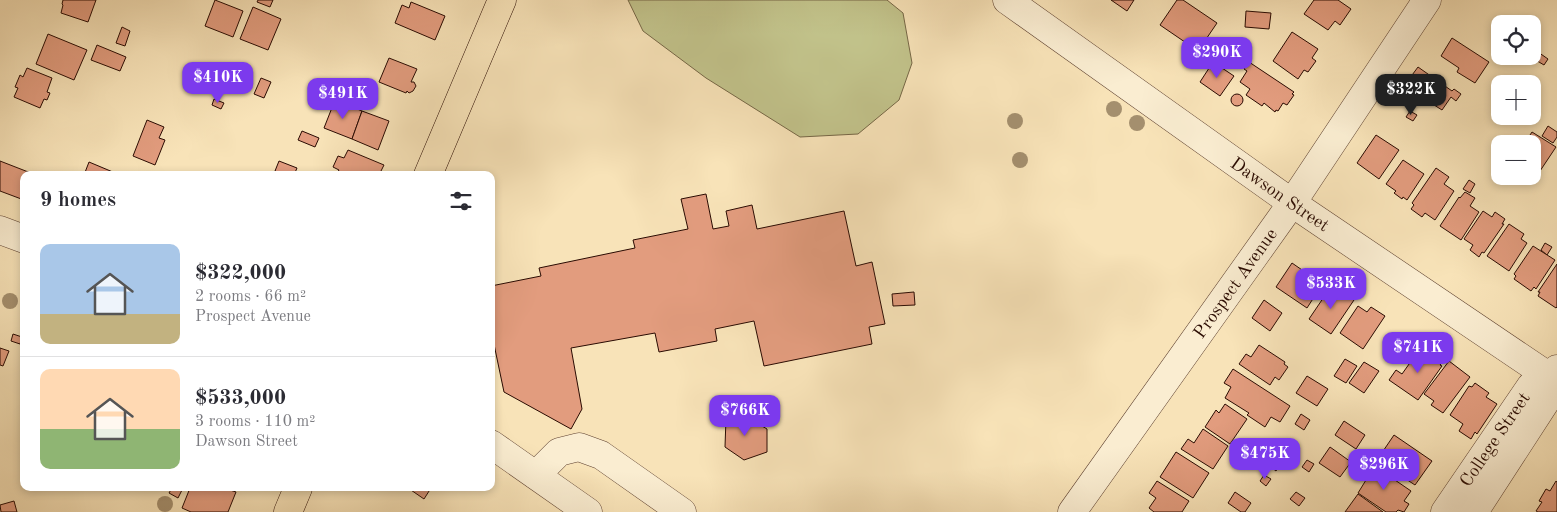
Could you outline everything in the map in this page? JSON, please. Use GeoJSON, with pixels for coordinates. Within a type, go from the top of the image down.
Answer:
{"type":"FeatureCollection","features":[{"type":"Feature","properties":{"kind":"main road"},"geometry":{"type":"LineString","coordinates":[[430,171],[502,0]]}},
{"type":"Feature","properties":{"kind":"main road"},"geometry":{"type":"LineString","coordinates":[[288,512],[297,491]]}},
{"type":"Feature","properties":{"kind":"street","name":"Prospect Avenue"},"geometry":{"type":"LineString","coordinates":[[1072,512],[1292,203],[1427,0]]}},
{"type":"Feature","properties":{"kind":"street","name":"Dawson Street"},"geometry":{"type":"LineString","coordinates":[[1023,5],[1292,203],[1555,376]]}},
{"type":"Feature","properties":{"kind":"street"},"geometry":{"type":"LineString","coordinates":[[0,230],[20,238]]}},
{"type":"Feature","properties":{"kind":"street","name":"College Street"},"geometry":{"type":"LineString","coordinates":[[1445,512],[1531,386],[1555,376]]}},
{"type":"Feature","properties":{"kind":"street","name":"College Street"},"geometry":{"type":"LineString","coordinates":[[1474,512],[1548,398],[1555,376]]}},
{"type":"Feature","properties":{"kind":"street"},"geometry":{"type":"LineString","coordinates":[[495,447],[588,512]]}},
{"type":"Feature","properties":{"kind":"street"},"geometry":{"type":"LineString","coordinates":[[536,475],[559,452],[579,447],[601,455],[682,512]]}},
{"type":"Feature","properties":{"kind":"green space"},"geometry":{"type":"Polygon","coordinates":[[[628,0],[887,0],[903,13],[912,63],[899,100],[858,134],[800,137],[706,78],[643,31],[628,0]]]}},
{"type":"Feature","properties":{"kind":"building"},"geometry":{"type":"Polygon","coordinates":[[[63,0],[96,0],[88,22],[61,13],[63,0]]]}},
{"type":"Feature","properties":{"kind":"building"},"geometry":{"type":"Polygon","coordinates":[[[215,0],[243,11],[233,37],[205,26],[215,0]]]}},
{"type":"Feature","properties":{"kind":"building"},"geometry":{"type":"Polygon","coordinates":[[[258,0],[273,0],[270,7],[257,2],[258,0]]]}},
{"type":"Feature","properties":{"kind":"building"},"geometry":{"type":"Polygon","coordinates":[[[1111,0],[1134,0],[1127,11],[1111,0]]]}},
{"type":"Feature","properties":{"kind":"building"},"geometry":{"type":"Polygon","coordinates":[[[1177,0],[1183,0],[1217,23],[1198,51],[1160,25],[1177,0]]]}},
{"type":"Feature","properties":{"kind":"building"},"geometry":{"type":"Polygon","coordinates":[[[1314,0],[1338,0],[1351,9],[1340,25],[1335,21],[1328,30],[1304,14],[1314,0]]]}},
{"type":"Feature","properties":{"kind":"building"},"geometry":{"type":"Polygon","coordinates":[[[411,2],[445,16],[435,40],[395,23],[402,5],[409,8],[411,2]]]}},
{"type":"Feature","properties":{"kind":"building"},"geometry":{"type":"Polygon","coordinates":[[[253,7],[281,19],[268,50],[240,39],[253,7]]]}},
{"type":"Feature","properties":{"kind":"building"},"geometry":{"type":"Polygon","coordinates":[[[1246,11],[1271,13],[1269,29],[1245,27],[1246,11]]]}},
{"type":"Feature","properties":{"kind":"building"},"geometry":{"type":"Polygon","coordinates":[[[122,27],[130,31],[125,46],[116,43],[122,27]]]}},
{"type":"Feature","properties":{"kind":"building"},"geometry":{"type":"Polygon","coordinates":[[[1292,32],[1318,49],[1312,58],[1316,61],[1308,72],[1304,70],[1298,79],[1273,61],[1292,32]]]}},
{"type":"Feature","properties":{"kind":"building"},"geometry":{"type":"Polygon","coordinates":[[[48,34],[87,50],[74,80],[36,64],[48,34]]]}},
{"type":"Feature","properties":{"kind":"building"},"geometry":{"type":"Polygon","coordinates":[[[1452,38],[1489,62],[1475,83],[1457,72],[1459,68],[1441,56],[1452,38]]]}},
{"type":"Feature","properties":{"kind":"building"},"geometry":{"type":"Polygon","coordinates":[[[97,45],[126,57],[120,71],[91,60],[97,45]]]}},
{"type":"Feature","properties":{"kind":"building"},"geometry":{"type":"Polygon","coordinates":[[[1215,51],[1226,58],[1221,66],[1210,59],[1215,51]]]}},
{"type":"Feature","properties":{"kind":"building"},"geometry":{"type":"Polygon","coordinates":[[[1541,54],[1548,59],[1544,65],[1541,63],[1541,54]]]}},
{"type":"Feature","properties":{"kind":"building"},"geometry":{"type":"Polygon","coordinates":[[[389,58],[417,69],[411,82],[414,82],[416,86],[413,91],[409,93],[407,91],[406,93],[379,82],[389,58]]]}},
{"type":"Feature","properties":{"kind":"building"},"geometry":{"type":"Polygon","coordinates":[[[1213,62],[1234,76],[1220,96],[1200,82],[1213,62]]]}},
{"type":"Feature","properties":{"kind":"building"},"geometry":{"type":"Polygon","coordinates":[[[1249,62],[1294,92],[1287,105],[1283,103],[1278,111],[1276,110],[1275,112],[1264,103],[1262,106],[1246,95],[1250,89],[1240,82],[1247,71],[1244,69],[1249,62]]]}},
{"type":"Feature","properties":{"kind":"building"},"geometry":{"type":"Polygon","coordinates":[[[1418,67],[1452,91],[1454,89],[1461,94],[1456,101],[1451,97],[1442,110],[1404,86],[1418,67]]]}},
{"type":"Feature","properties":{"kind":"building"},"geometry":{"type":"Polygon","coordinates":[[[27,68],[52,78],[47,92],[50,93],[47,100],[44,99],[40,108],[14,97],[18,88],[15,87],[20,75],[23,77],[27,68]]]}},
{"type":"Feature","properties":{"kind":"building"},"geometry":{"type":"Polygon","coordinates":[[[261,78],[271,82],[264,98],[254,94],[261,78]]]}},
{"type":"Feature","properties":{"kind":"building"},"geometry":{"type":"Polygon","coordinates":[[[1235,94],[1239,94],[1243,100],[1239,106],[1235,106],[1231,102],[1231,98],[1235,94]]]}},
{"type":"Feature","properties":{"kind":"building"},"geometry":{"type":"Polygon","coordinates":[[[214,99],[224,103],[221,109],[212,105],[214,99]]]}},
{"type":"Feature","properties":{"kind":"building"},"geometry":{"type":"Polygon","coordinates":[[[335,100],[362,111],[352,139],[324,128],[335,100]]]}},
{"type":"Feature","properties":{"kind":"building"},"geometry":{"type":"Polygon","coordinates":[[[362,111],[389,121],[378,150],[352,139],[362,111]]]}},
{"type":"Feature","properties":{"kind":"building"},"geometry":{"type":"Polygon","coordinates":[[[1410,111],[1417,115],[1413,121],[1406,117],[1410,111]]]}},
{"type":"Feature","properties":{"kind":"building"},"geometry":{"type":"Polygon","coordinates":[[[147,120],[164,127],[159,138],[165,140],[155,165],[133,156],[147,120]]]}},
{"type":"Feature","properties":{"kind":"building"},"geometry":{"type":"Polygon","coordinates":[[[1548,126],[1557,132],[1557,137],[1553,143],[1542,136],[1548,126]]]}},
{"type":"Feature","properties":{"kind":"building"},"geometry":{"type":"Polygon","coordinates":[[[302,131],[319,138],[315,147],[298,140],[302,131]]]}},
{"type":"Feature","properties":{"kind":"building"},"geometry":{"type":"Polygon","coordinates":[[[1376,135],[1399,150],[1379,179],[1357,163],[1376,135]]]}},
{"type":"Feature","properties":{"kind":"building"},"geometry":{"type":"Polygon","coordinates":[[[1541,138],[1556,147],[1541,170],[1541,138]]]}},
{"type":"Feature","properties":{"kind":"building"},"geometry":{"type":"Polygon","coordinates":[[[348,150],[384,165],[381,171],[338,171],[333,167],[338,156],[344,158],[348,150]]]}},
{"type":"Feature","properties":{"kind":"building"},"geometry":{"type":"Polygon","coordinates":[[[1403,160],[1424,174],[1407,200],[1394,193],[1396,191],[1386,184],[1403,160]]]}},
{"type":"Feature","properties":{"kind":"building"},"geometry":{"type":"Polygon","coordinates":[[[0,161],[26,171],[20,171],[20,198],[0,191],[0,161]]]}},
{"type":"Feature","properties":{"kind":"building"},"geometry":{"type":"Polygon","coordinates":[[[279,161],[297,168],[296,171],[275,171],[279,161]]]}},
{"type":"Feature","properties":{"kind":"building"},"geometry":{"type":"Polygon","coordinates":[[[89,162],[110,171],[86,171],[89,162]]]}},
{"type":"Feature","properties":{"kind":"building"},"geometry":{"type":"Polygon","coordinates":[[[1436,168],[1449,177],[1444,184],[1454,191],[1435,220],[1425,213],[1422,217],[1411,209],[1414,205],[1412,203],[1436,168]]]}},
{"type":"Feature","properties":{"kind":"building"},"geometry":{"type":"Polygon","coordinates":[[[1469,180],[1475,184],[1470,193],[1463,189],[1469,180]]]}},
{"type":"Feature","properties":{"kind":"building"},"geometry":{"type":"Polygon","coordinates":[[[1465,192],[1475,198],[1470,206],[1479,212],[1461,240],[1440,226],[1459,197],[1465,192]]]}},
{"type":"Feature","properties":{"kind":"building"},"geometry":{"type":"Polygon","coordinates":[[[706,194],[713,229],[729,226],[726,211],[752,205],[757,229],[844,211],[856,266],[872,262],[885,324],[869,327],[872,344],[764,366],[754,321],[715,329],[717,341],[659,352],[655,333],[571,348],[582,409],[571,429],[504,392],[495,349],[495,285],[541,276],[539,268],[635,248],[633,240],[688,229],[681,199],[706,194]]]}},
{"type":"Feature","properties":{"kind":"building"},"geometry":{"type":"Polygon","coordinates":[[[1483,211],[1492,217],[1495,212],[1505,219],[1502,224],[1504,224],[1484,253],[1482,252],[1479,257],[1470,250],[1473,245],[1464,239],[1483,211]]]}},
{"type":"Feature","properties":{"kind":"building"},"geometry":{"type":"Polygon","coordinates":[[[1509,224],[1524,234],[1521,239],[1527,243],[1509,271],[1487,256],[1509,224]]]}},
{"type":"Feature","properties":{"kind":"building"},"geometry":{"type":"Polygon","coordinates":[[[1545,243],[1552,247],[1547,255],[1541,250],[1545,243]]]}},
{"type":"Feature","properties":{"kind":"building"},"geometry":{"type":"Polygon","coordinates":[[[1533,246],[1555,260],[1536,289],[1534,287],[1531,291],[1514,279],[1516,276],[1514,274],[1533,246]]]}},
{"type":"Feature","properties":{"kind":"building"},"geometry":{"type":"Polygon","coordinates":[[[1292,263],[1305,272],[1307,269],[1325,280],[1307,308],[1276,287],[1292,263]]]}},
{"type":"Feature","properties":{"kind":"building"},"geometry":{"type":"Polygon","coordinates":[[[1557,264],[1556,308],[1538,296],[1540,292],[1538,292],[1557,264]]]}},
{"type":"Feature","properties":{"kind":"building"},"geometry":{"type":"Polygon","coordinates":[[[1330,288],[1340,295],[1342,292],[1354,300],[1331,334],[1309,319],[1330,288]]]}},
{"type":"Feature","properties":{"kind":"building"},"geometry":{"type":"Polygon","coordinates":[[[914,292],[915,305],[893,306],[892,294],[914,292]]]}},
{"type":"Feature","properties":{"kind":"building"},"geometry":{"type":"Polygon","coordinates":[[[1264,300],[1282,313],[1270,331],[1252,318],[1264,300]]]}},
{"type":"Feature","properties":{"kind":"building"},"geometry":{"type":"Polygon","coordinates":[[[1358,306],[1367,312],[1371,307],[1385,316],[1363,349],[1340,333],[1358,306]]]}},
{"type":"Feature","properties":{"kind":"building"},"geometry":{"type":"Polygon","coordinates":[[[13,334],[20,336],[20,344],[11,341],[13,334]]]}},
{"type":"Feature","properties":{"kind":"building"},"geometry":{"type":"Polygon","coordinates":[[[1259,345],[1285,362],[1284,364],[1288,367],[1279,380],[1275,377],[1270,385],[1239,364],[1246,354],[1251,357],[1259,345]]]}},
{"type":"Feature","properties":{"kind":"building"},"geometry":{"type":"Polygon","coordinates":[[[0,348],[9,351],[3,366],[0,365],[0,348]]]}},
{"type":"Feature","properties":{"kind":"building"},"geometry":{"type":"Polygon","coordinates":[[[1419,350],[1428,356],[1432,350],[1445,359],[1418,400],[1389,380],[1396,370],[1402,374],[1419,350]]]}},
{"type":"Feature","properties":{"kind":"building"},"geometry":{"type":"Polygon","coordinates":[[[1345,359],[1357,366],[1346,383],[1334,376],[1345,359]]]}},
{"type":"Feature","properties":{"kind":"building"},"geometry":{"type":"Polygon","coordinates":[[[1449,361],[1470,377],[1443,413],[1431,405],[1434,401],[1424,394],[1449,361]]]}},
{"type":"Feature","properties":{"kind":"building"},"geometry":{"type":"Polygon","coordinates":[[[1364,362],[1379,371],[1364,393],[1349,383],[1364,362]]]}},
{"type":"Feature","properties":{"kind":"building"},"geometry":{"type":"Polygon","coordinates":[[[1233,369],[1290,406],[1280,422],[1271,417],[1265,427],[1247,415],[1249,413],[1225,398],[1231,387],[1224,383],[1233,369]]]}},
{"type":"Feature","properties":{"kind":"building"},"geometry":{"type":"Polygon","coordinates":[[[1307,376],[1328,389],[1317,406],[1296,393],[1307,376]]]}},
{"type":"Feature","properties":{"kind":"building"},"geometry":{"type":"Polygon","coordinates":[[[1475,383],[1489,393],[1486,397],[1497,404],[1477,434],[1475,432],[1471,439],[1459,431],[1463,424],[1450,415],[1469,386],[1472,387],[1475,383]]]}},
{"type":"Feature","properties":{"kind":"building"},"geometry":{"type":"Polygon","coordinates":[[[1225,404],[1247,419],[1230,444],[1205,427],[1216,410],[1219,413],[1225,404]]]}},
{"type":"Feature","properties":{"kind":"building"},"geometry":{"type":"Polygon","coordinates":[[[742,414],[767,429],[767,452],[744,460],[725,447],[726,418],[742,414]]]}},
{"type":"Feature","properties":{"kind":"building"},"geometry":{"type":"Polygon","coordinates":[[[1301,414],[1310,420],[1304,430],[1295,424],[1301,414]]]}},
{"type":"Feature","properties":{"kind":"building"},"geometry":{"type":"Polygon","coordinates":[[[1344,421],[1365,435],[1356,449],[1335,435],[1344,421]]]}},
{"type":"Feature","properties":{"kind":"building"},"geometry":{"type":"Polygon","coordinates":[[[1203,429],[1228,446],[1213,469],[1181,449],[1188,439],[1194,443],[1203,429]]]}},
{"type":"Feature","properties":{"kind":"building"},"geometry":{"type":"Polygon","coordinates":[[[1394,435],[1432,461],[1415,485],[1377,460],[1394,435]]]}},
{"type":"Feature","properties":{"kind":"building"},"geometry":{"type":"Polygon","coordinates":[[[1258,446],[1277,458],[1276,460],[1281,463],[1276,471],[1251,457],[1258,446]]]}},
{"type":"Feature","properties":{"kind":"building"},"geometry":{"type":"Polygon","coordinates":[[[1330,447],[1351,462],[1340,477],[1319,463],[1330,447]]]}},
{"type":"Feature","properties":{"kind":"building"},"geometry":{"type":"Polygon","coordinates":[[[1176,452],[1209,473],[1193,498],[1160,477],[1176,452]]]}},
{"type":"Feature","properties":{"kind":"building"},"geometry":{"type":"Polygon","coordinates":[[[1307,460],[1314,464],[1309,472],[1302,467],[1307,460]]]}},
{"type":"Feature","properties":{"kind":"building"},"geometry":{"type":"Polygon","coordinates":[[[1371,466],[1375,469],[1376,467],[1411,491],[1404,501],[1409,504],[1404,512],[1398,510],[1396,512],[1386,512],[1358,493],[1366,480],[1363,478],[1371,466]]]}},
{"type":"Feature","properties":{"kind":"building"},"geometry":{"type":"Polygon","coordinates":[[[1264,475],[1271,479],[1266,486],[1260,481],[1264,475]]]}},
{"type":"Feature","properties":{"kind":"building"},"geometry":{"type":"Polygon","coordinates":[[[1157,481],[1189,501],[1182,512],[1154,512],[1149,508],[1156,498],[1149,493],[1157,481]]]}},
{"type":"Feature","properties":{"kind":"building"},"geometry":{"type":"Polygon","coordinates":[[[1556,481],[1557,512],[1536,511],[1542,502],[1539,501],[1546,489],[1550,491],[1556,481]]]}},
{"type":"Feature","properties":{"kind":"building"},"geometry":{"type":"Polygon","coordinates":[[[170,491],[182,491],[178,498],[169,493],[170,491]]]}},
{"type":"Feature","properties":{"kind":"building"},"geometry":{"type":"Polygon","coordinates":[[[189,491],[236,492],[228,512],[191,512],[182,508],[189,491]]]}},
{"type":"Feature","properties":{"kind":"building"},"geometry":{"type":"Polygon","coordinates":[[[412,491],[429,491],[424,499],[412,491]]]}},
{"type":"Feature","properties":{"kind":"building"},"geometry":{"type":"Polygon","coordinates":[[[1235,492],[1251,503],[1245,512],[1241,512],[1228,503],[1235,492]]]}},
{"type":"Feature","properties":{"kind":"building"},"geometry":{"type":"Polygon","coordinates":[[[1296,492],[1305,498],[1299,506],[1290,499],[1296,492]]]}},
{"type":"Feature","properties":{"kind":"building"},"geometry":{"type":"Polygon","coordinates":[[[1358,494],[1383,512],[1345,512],[1358,494]]]}},
{"type":"Feature","properties":{"kind":"building"},"geometry":{"type":"Polygon","coordinates":[[[14,501],[17,512],[1,512],[0,505],[14,501]]]}}]}
